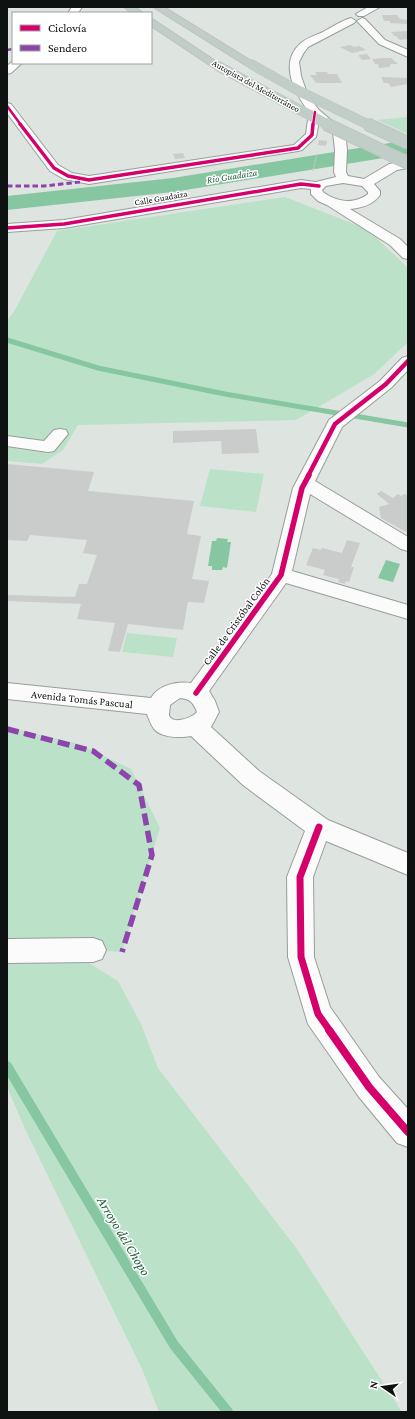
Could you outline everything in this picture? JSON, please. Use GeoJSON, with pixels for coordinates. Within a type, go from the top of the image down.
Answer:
{"type":"FeatureCollection","features":[{"type":"Feature","properties":{"kind":"highway","name":"Autopista del Mediterráneo"},"geometry":{"type":"LineString","coordinates":[[158,7],[251,64],[297,90],[408,143]]}},
{"type":"Feature","properties":{"kind":"highway","name":"Autopista del Mediterráneo"},"geometry":{"type":"LineString","coordinates":[[152,23],[218,66],[276,99],[348,136],[408,163]]}},
{"type":"Feature","properties":{"kind":"street"},"geometry":{"type":"LineString","coordinates":[[362,18],[375,7]]}},
{"type":"Feature","properties":{"kind":"street"},"geometry":{"type":"LineString","coordinates":[[342,176],[339,132],[315,112],[303,97],[296,76],[294,62],[298,53],[305,45],[351,21],[345,19],[344,17],[351,14],[362,18],[382,42],[408,54]]}},
{"type":"Feature","properties":{"kind":"street"},"geometry":{"type":"LineString","coordinates":[[7,71],[16,64]]}},
{"type":"Feature","properties":{"kind":"street"},"geometry":{"type":"LineString","coordinates":[[7,106],[54,168],[68,176],[90,180],[298,148],[312,135],[315,112]]}},
{"type":"Feature","properties":{"kind":"street"},"geometry":{"type":"LineString","coordinates":[[366,184],[393,167],[408,163]]}},
{"type":"Feature","properties":{"kind":"street"},"geometry":{"type":"LineString","coordinates":[[328,201],[347,204],[364,202],[371,199],[374,195],[374,191],[366,184],[342,176],[328,181],[315,181],[318,194],[328,201],[394,242],[408,255]]}},
{"type":"Feature","properties":{"kind":"street","name":"Calle Guadaiza"},"geometry":{"type":"LineString","coordinates":[[7,228],[64,224],[315,181]]}},
{"type":"Feature","properties":{"kind":"street"},"geometry":{"type":"LineString","coordinates":[[364,202],[376,208]]}},
{"type":"Feature","properties":{"kind":"street","name":"Calle de Cristóbal Colón"},"geometry":{"type":"LineString","coordinates":[[196,693],[281,575],[302,488],[335,424],[386,384],[408,361]]}},
{"type":"Feature","properties":{"kind":"street"},"geometry":{"type":"LineString","coordinates":[[7,442],[48,447],[60,434]]}},
{"type":"Feature","properties":{"kind":"street"},"geometry":{"type":"LineString","coordinates":[[305,483],[408,545]]}},
{"type":"Feature","properties":{"kind":"street"},"geometry":{"type":"LineString","coordinates":[[281,575],[408,612]]}},
{"type":"Feature","properties":{"kind":"street","name":"Avenida Tomás Pascual"},"geometry":{"type":"LineString","coordinates":[[7,691],[158,707]]}},
{"type":"Feature","properties":{"kind":"street"},"geometry":{"type":"LineString","coordinates":[[188,691],[196,693],[202,697],[206,703],[208,710],[206,716],[195,726],[180,729],[165,724],[158,713],[160,701],[172,692],[188,691]]}},
{"type":"Feature","properties":{"kind":"street"},"geometry":{"type":"LineString","coordinates":[[195,726],[251,778],[318,827],[408,864]]}},
{"type":"Feature","properties":{"kind":"street"},"geometry":{"type":"LineString","coordinates":[[318,827],[300,876],[301,957],[318,1014],[369,1087],[408,1132]]}},
{"type":"Feature","properties":{"kind":"street"},"geometry":{"type":"LineString","coordinates":[[7,951],[93,950]]}},
{"type":"Feature","properties":{"kind":"path"},"geometry":{"type":"LineString","coordinates":[[315,181],[317,152]]}},
{"type":"Feature","properties":{"kind":"shaded area"},"geometry":{"type":"Polygon","coordinates":[[[408,117],[408,134],[377,120],[408,117]]]}},
{"type":"Feature","properties":{"kind":"shaded area"},"geometry":{"type":"Polygon","coordinates":[[[285,197],[367,229],[408,268],[407,343],[373,375],[296,420],[78,425],[63,450],[42,464],[7,461],[7,321],[15,310],[57,231],[285,197]]]}},
{"type":"Feature","properties":{"kind":"shaded area"},"geometry":{"type":"Polygon","coordinates":[[[210,469],[264,474],[256,512],[200,506],[210,469]]]}},
{"type":"Feature","properties":{"kind":"shaded area"},"geometry":{"type":"Polygon","coordinates":[[[217,538],[228,539],[227,542],[231,542],[227,568],[223,567],[222,570],[212,570],[212,566],[208,566],[212,541],[216,541],[217,538]]]}},
{"type":"Feature","properties":{"kind":"shaded area"},"geometry":{"type":"Polygon","coordinates":[[[386,560],[400,564],[393,582],[378,578],[386,560]]]}},
{"type":"Feature","properties":{"kind":"shaded area"},"geometry":{"type":"Polygon","coordinates":[[[127,633],[177,638],[173,657],[122,652],[127,633]]]}},
{"type":"Feature","properties":{"kind":"shaded area"},"geometry":{"type":"Polygon","coordinates":[[[7,727],[79,744],[131,769],[160,828],[122,952],[7,946],[7,727]]]}},
{"type":"Feature","properties":{"kind":"shaded area"},"geometry":{"type":"Polygon","coordinates":[[[7,956],[84,960],[118,981],[141,1024],[158,1068],[297,1249],[402,1412],[159,1412],[142,1369],[25,1129],[7,1087],[7,956]]]}},
{"type":"Feature","properties":{"kind":"building"},"geometry":{"type":"Polygon","coordinates":[[[382,15],[397,15],[400,19],[408,20],[408,24],[390,23],[390,21],[384,21],[382,15]]]}},
{"type":"Feature","properties":{"kind":"building"},"geometry":{"type":"Polygon","coordinates":[[[408,31],[408,39],[400,40],[396,36],[391,35],[394,35],[391,32],[408,31]]]}},
{"type":"Feature","properties":{"kind":"building"},"geometry":{"type":"Polygon","coordinates":[[[350,45],[354,47],[359,46],[366,50],[352,53],[340,47],[350,45]]]}},
{"type":"Feature","properties":{"kind":"building"},"geometry":{"type":"Polygon","coordinates":[[[367,54],[371,59],[362,60],[358,55],[367,54]]]}},
{"type":"Feature","properties":{"kind":"building"},"geometry":{"type":"Polygon","coordinates":[[[391,58],[398,64],[391,64],[389,67],[379,68],[378,64],[375,64],[372,59],[391,58]]]}},
{"type":"Feature","properties":{"kind":"building"},"geometry":{"type":"Polygon","coordinates":[[[315,72],[337,74],[342,83],[316,83],[310,75],[317,75],[315,72]]]}},
{"type":"Feature","properties":{"kind":"building"},"geometry":{"type":"Polygon","coordinates":[[[381,77],[407,78],[408,84],[391,87],[388,83],[384,83],[381,77]]]}},
{"type":"Feature","properties":{"kind":"building"},"geometry":{"type":"Polygon","coordinates":[[[319,140],[327,141],[326,146],[318,145],[319,140]]]}},
{"type":"Feature","properties":{"kind":"building"},"geometry":{"type":"Polygon","coordinates":[[[183,153],[185,158],[175,159],[173,154],[183,153]]]}},
{"type":"Feature","properties":{"kind":"building"},"geometry":{"type":"Polygon","coordinates":[[[256,429],[259,453],[222,454],[221,441],[173,443],[173,431],[256,429]]]}},
{"type":"Feature","properties":{"kind":"building"},"geometry":{"type":"Polygon","coordinates":[[[7,464],[94,472],[88,491],[194,501],[187,534],[201,536],[192,579],[209,581],[204,603],[188,602],[183,630],[128,624],[120,652],[108,651],[115,623],[77,619],[81,604],[7,601],[7,595],[75,597],[79,584],[87,584],[97,555],[83,553],[87,540],[30,535],[27,541],[7,540],[7,464]]]}},
{"type":"Feature","properties":{"kind":"building"},"geometry":{"type":"Polygon","coordinates":[[[381,491],[393,498],[398,494],[401,496],[404,494],[408,495],[408,533],[381,518],[379,507],[389,504],[377,494],[381,491]]]}},
{"type":"Feature","properties":{"kind":"building"},"geometry":{"type":"Polygon","coordinates":[[[347,540],[360,543],[351,567],[354,567],[349,582],[346,581],[345,584],[338,582],[339,579],[323,575],[325,570],[306,565],[313,548],[321,550],[322,548],[342,553],[347,540]]]}},
{"type":"Feature","properties":{"kind":"waterway","name":"Rio Guadaiza"},"geometry":{"type":"LineString","coordinates":[[7,203],[173,185],[408,147]]}},
{"type":"Feature","properties":{"kind":"waterway"},"geometry":{"type":"LineString","coordinates":[[7,340],[98,368],[225,394],[408,425]]}},
{"type":"Feature","properties":{"kind":"waterway","name":"Arroyo del Chopo"},"geometry":{"type":"LineString","coordinates":[[7,1066],[174,1345],[228,1412]]}},
{"type":"Feature","properties":{"kind":"marked path"},"geometry":{"type":"LineString","coordinates":[[7,50],[12,49]]}},
{"type":"Feature","properties":{"kind":"marked path"},"geometry":{"type":"LineString","coordinates":[[7,186],[44,186],[80,182]]}},
{"type":"Feature","properties":{"kind":"marked path"},"geometry":{"type":"LineString","coordinates":[[7,729],[93,751],[139,785],[152,855],[122,952]]}},
{"type":"Feature","properties":{"kind":"cycle path"},"geometry":{"type":"LineString","coordinates":[[7,106],[54,168],[68,176],[89,180],[298,148],[312,135],[315,112]]}},
{"type":"Feature","properties":{"kind":"cycle path"},"geometry":{"type":"LineString","coordinates":[[7,228],[64,224],[301,184],[319,186]]}},
{"type":"Feature","properties":{"kind":"cycle path"},"geometry":{"type":"LineString","coordinates":[[196,693],[281,575],[302,488],[335,424],[386,384],[408,361]]}},
{"type":"Feature","properties":{"kind":"cycle path"},"geometry":{"type":"LineString","coordinates":[[319,827],[300,877],[301,957],[318,1014],[369,1087],[408,1132]]}}]}
